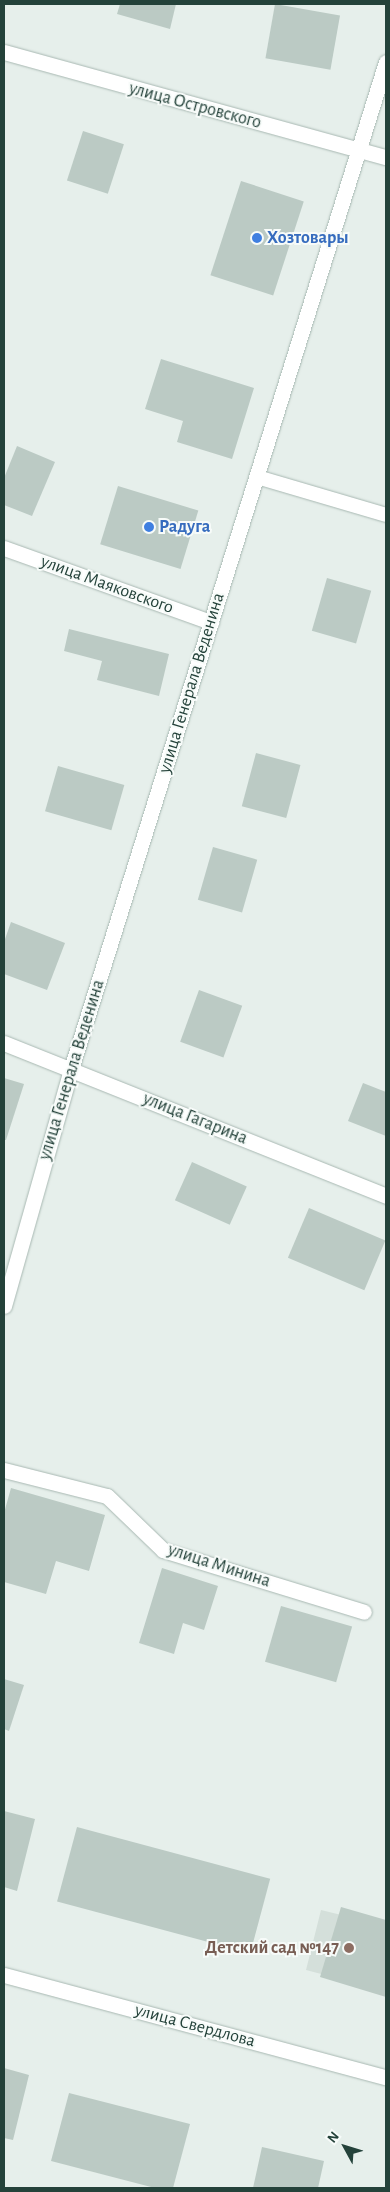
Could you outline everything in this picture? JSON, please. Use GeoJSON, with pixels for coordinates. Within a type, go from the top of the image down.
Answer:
{"type":"FeatureCollection","features":[{"type":"Feature","properties":{"kind":"street","name":"улица Островского"},"geometry":{"type":"LineString","coordinates":[[4,52],[386,157]]}},
{"type":"Feature","properties":{"kind":"street","name":"улица Генерала Веденина"},"geometry":{"type":"LineString","coordinates":[[4,1306],[71,1069],[386,62]]}},
{"type":"Feature","properties":{"kind":"street","name":"улица Маяковского"},"geometry":{"type":"LineString","coordinates":[[4,548],[211,622]]}},
{"type":"Feature","properties":{"kind":"street","name":"улица Гагарина"},"geometry":{"type":"LineString","coordinates":[[4,1043],[386,1196]]}},
{"type":"Feature","properties":{"kind":"street","name":"улица Минина"},"geometry":{"type":"LineString","coordinates":[[4,1470],[107,1496],[163,1550],[364,1612]]}},
{"type":"Feature","properties":{"kind":"street","name":"улица Свердлова"},"geometry":{"type":"LineString","coordinates":[[4,1975],[386,2077]]}},
{"type":"Feature","properties":{"kind":"lane"},"geometry":{"type":"LineString","coordinates":[[256,477],[386,515]]}},
{"type":"Feature","properties":{"kind":"shaded area","name":"Детский сад №147"},"geometry":{"type":"Polygon","coordinates":[[[321,1910],[386,1926],[386,1991],[306,1970],[321,1910]]]}},
{"type":"Feature","properties":{"kind":"building"},"geometry":{"type":"Polygon","coordinates":[[[120,4],[176,4],[170,29],[117,14],[120,4]]]}},
{"type":"Feature","properties":{"kind":"building"},"geometry":{"type":"Polygon","coordinates":[[[275,4],[340,15],[330,70],[265,58],[275,4]]]}},
{"type":"Feature","properties":{"kind":"building"},"geometry":{"type":"Polygon","coordinates":[[[83,131],[124,144],[108,194],[67,180],[83,131]]]}},
{"type":"Feature","properties":{"kind":"building","name":"Хозтовары"},"geometry":{"type":"Polygon","coordinates":[[[241,181],[304,201],[273,296],[210,275],[241,181]]]}},
{"type":"Feature","properties":{"kind":"building"},"geometry":{"type":"Polygon","coordinates":[[[161,359],[254,388],[232,459],[177,442],[183,421],[145,409],[161,359]]]}},
{"type":"Feature","properties":{"kind":"building"},"geometry":{"type":"Polygon","coordinates":[[[17,446],[55,462],[32,516],[4,505],[4,478],[17,446]]]}},
{"type":"Feature","properties":{"kind":"building","name":"Радуга"},"geometry":{"type":"Polygon","coordinates":[[[118,486],[198,511],[180,569],[100,544],[118,486]]]}},
{"type":"Feature","properties":{"kind":"building"},"geometry":{"type":"Polygon","coordinates":[[[327,578],[371,591],[356,644],[312,631],[327,578]]]}},
{"type":"Feature","properties":{"kind":"building"},"geometry":{"type":"Polygon","coordinates":[[[69,629],[169,654],[159,696],[97,680],[102,661],[64,651],[69,629]]]}},
{"type":"Feature","properties":{"kind":"building"},"geometry":{"type":"Polygon","coordinates":[[[256,753],[300,765],[286,818],[242,806],[256,753]]]}},
{"type":"Feature","properties":{"kind":"building"},"geometry":{"type":"Polygon","coordinates":[[[58,766],[124,785],[111,830],[45,811],[58,766]]]}},
{"type":"Feature","properties":{"kind":"building"},"geometry":{"type":"Polygon","coordinates":[[[213,847],[257,860],[242,913],[198,900],[213,847]]]}},
{"type":"Feature","properties":{"kind":"building"},"geometry":{"type":"Polygon","coordinates":[[[11,922],[65,943],[47,990],[4,974],[4,942],[11,922]]]}},
{"type":"Feature","properties":{"kind":"building"},"geometry":{"type":"Polygon","coordinates":[[[199,990],[242,1006],[223,1057],[180,1042],[199,990]]]}},
{"type":"Feature","properties":{"kind":"building"},"geometry":{"type":"Polygon","coordinates":[[[4,1078],[24,1084],[6,1140],[4,1140],[4,1078]]]}},
{"type":"Feature","properties":{"kind":"building"},"geometry":{"type":"Polygon","coordinates":[[[363,1083],[386,1092],[386,1136],[348,1121],[363,1083]]]}},
{"type":"Feature","properties":{"kind":"building"},"geometry":{"type":"Polygon","coordinates":[[[192,1162],[247,1186],[230,1225],[175,1200],[192,1162]]]}},
{"type":"Feature","properties":{"kind":"building"},"geometry":{"type":"Polygon","coordinates":[[[309,1208],[385,1240],[364,1290],[288,1258],[309,1208]]]}},
{"type":"Feature","properties":{"kind":"building"},"geometry":{"type":"Polygon","coordinates":[[[11,1488],[105,1515],[89,1571],[56,1561],[46,1594],[4,1582],[4,1513],[11,1488]]]}},
{"type":"Feature","properties":{"kind":"building"},"geometry":{"type":"Polygon","coordinates":[[[162,1568],[218,1586],[204,1630],[183,1623],[174,1654],[139,1643],[162,1568]]]}},
{"type":"Feature","properties":{"kind":"building"},"geometry":{"type":"Polygon","coordinates":[[[281,1606],[352,1626],[336,1682],[265,1662],[281,1606]]]}},
{"type":"Feature","properties":{"kind":"building"},"geometry":{"type":"Polygon","coordinates":[[[4,1679],[24,1685],[9,1731],[4,1729],[4,1679]]]}},
{"type":"Feature","properties":{"kind":"building"},"geometry":{"type":"Polygon","coordinates":[[[4,1811],[35,1819],[17,1891],[4,1887],[4,1811]]]}},
{"type":"Feature","properties":{"kind":"building"},"geometry":{"type":"Polygon","coordinates":[[[77,1827],[270,1879],[250,1953],[57,1901],[77,1827]]]}},
{"type":"Feature","properties":{"kind":"building","name":"Детский сад №147"},"geometry":{"type":"Polygon","coordinates":[[[341,1907],[386,1920],[386,1997],[320,1977],[341,1907]]]}},
{"type":"Feature","properties":{"kind":"building"},"geometry":{"type":"Polygon","coordinates":[[[4,2068],[29,2075],[13,2140],[4,2138],[4,2068]]]}},
{"type":"Feature","properties":{"kind":"building"},"geometry":{"type":"Polygon","coordinates":[[[69,2093],[190,2124],[173,2188],[155,2188],[51,2161],[69,2093]]]}},
{"type":"Feature","properties":{"kind":"building"},"geometry":{"type":"Polygon","coordinates":[[[262,2147],[324,2161],[318,2188],[253,2188],[262,2147]]]}},
{"type":"Feature","properties":{"kind":"place","name":"Хозтовары"},"geometry":{"type":"Point","coordinates":[257,238]}},
{"type":"Feature","properties":{"kind":"place","name":"Радуга"},"geometry":{"type":"Point","coordinates":[149,527]}},
{"type":"Feature","properties":{"kind":"place","name":"Детский сад №147"},"geometry":{"type":"Point","coordinates":[349,1948]}}]}
